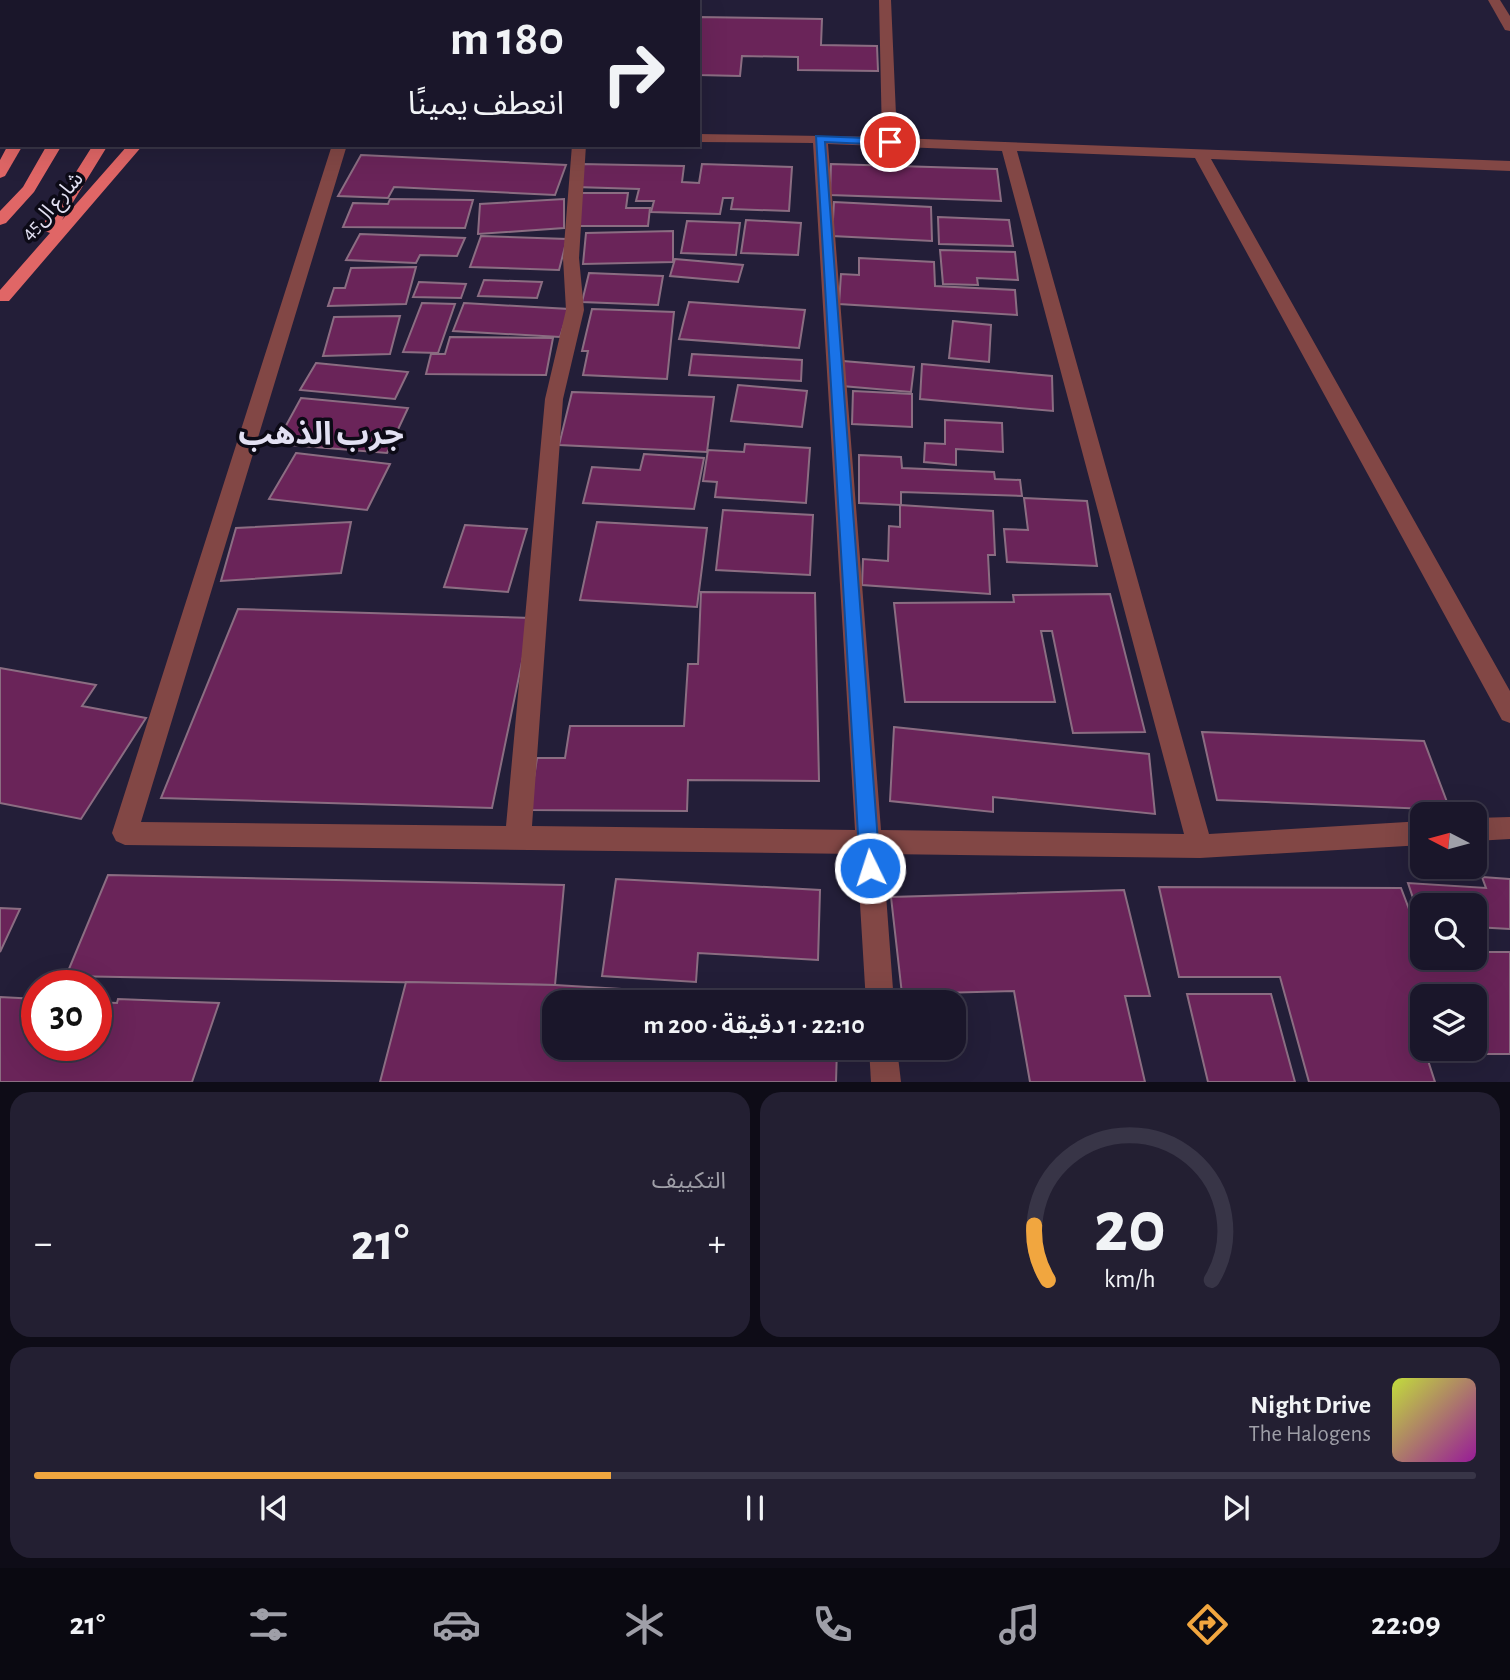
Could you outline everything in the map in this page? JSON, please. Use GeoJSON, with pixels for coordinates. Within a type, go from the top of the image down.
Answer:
{"type":"FeatureCollection","features":[{"type":"Feature","properties":{"kind":"main road","name":"شارع ال45"},"geometry":{"type":"LineString","coordinates":[[0,220],[29,189],[54,147]]}},
{"type":"Feature","properties":{"kind":"main road","name":"شارع ال45"},"geometry":{"type":"LineString","coordinates":[[2,300],[100,147]]}},
{"type":"Feature","properties":{"kind":"main road","name":"شارع ال45"},"geometry":{"type":"LineString","coordinates":[[2,300],[134,147]]}},
{"type":"Feature","properties":{"kind":"main road"},"geometry":{"type":"LineString","coordinates":[[0,173],[10,148]]}},
{"type":"Feature","properties":{"kind":"street"},"geometry":{"type":"LineString","coordinates":[[885,0],[890,142]]}},
{"type":"Feature","properties":{"kind":"street"},"geometry":{"type":"LineString","coordinates":[[1494,0],[1510,27]]}},
{"type":"Feature","properties":{"kind":"street"},"geometry":{"type":"LineString","coordinates":[[700,138],[820,139],[1510,166]]}},
{"type":"Feature","properties":{"kind":"street"},"geometry":{"type":"LineString","coordinates":[[820,139],[879,990]]}},
{"type":"Feature","properties":{"kind":"street"},"geometry":{"type":"LineString","coordinates":[[339,147],[125,833],[1200,846],[1410,834]]}},
{"type":"Feature","properties":{"kind":"street"},"geometry":{"type":"LineString","coordinates":[[518,837],[554,399],[575,310],[571,258],[579,147]]}},
{"type":"Feature","properties":{"kind":"street"},"geometry":{"type":"LineString","coordinates":[[1009,148],[1200,846]]}},
{"type":"Feature","properties":{"kind":"street"},"geometry":{"type":"LineString","coordinates":[[1201,155],[1510,713]]}},
{"type":"Feature","properties":{"kind":"street"},"geometry":{"type":"LineString","coordinates":[[1488,829],[1510,828]]}},
{"type":"Feature","properties":{"kind":"street"},"geometry":{"type":"LineString","coordinates":[[884,1060],[886,1082]]}},
{"type":"Feature","properties":{"kind":"building"},"geometry":{"type":"Polygon","coordinates":[[[700,17],[822,19],[821,45],[877,46],[878,71],[798,70],[798,57],[742,56],[740,76],[700,75],[700,17]]]}},
{"type":"Feature","properties":{"kind":"building"},"geometry":{"type":"Polygon","coordinates":[[[361,155],[566,165],[555,195],[394,187],[388,198],[338,196],[361,155]]]}},
{"type":"Feature","properties":{"kind":"building"},"geometry":{"type":"Polygon","coordinates":[[[580,164],[684,166],[682,182],[699,183],[702,164],[792,167],[789,211],[731,209],[733,198],[723,198],[720,214],[651,212],[654,201],[636,201],[639,189],[576,187],[580,164]]]}},
{"type":"Feature","properties":{"kind":"building"},"geometry":{"type":"Polygon","coordinates":[[[831,164],[997,169],[1001,201],[830,195],[831,164]]]}},
{"type":"Feature","properties":{"kind":"building"},"geometry":{"type":"Polygon","coordinates":[[[581,193],[628,193],[626,208],[650,208],[648,226],[575,226],[581,193]]]}},
{"type":"Feature","properties":{"kind":"building"},"geometry":{"type":"Polygon","coordinates":[[[390,199],[473,200],[465,228],[343,227],[353,203],[388,204],[390,199]]]}},
{"type":"Feature","properties":{"kind":"building"},"geometry":{"type":"Polygon","coordinates":[[[564,199],[564,228],[478,234],[480,204],[564,199]]]}},
{"type":"Feature","properties":{"kind":"building"},"geometry":{"type":"Polygon","coordinates":[[[834,202],[931,207],[932,241],[832,236],[834,202]]]}},
{"type":"Feature","properties":{"kind":"building"},"geometry":{"type":"Polygon","coordinates":[[[938,217],[1009,220],[1013,246],[939,244],[938,217]]]}},
{"type":"Feature","properties":{"kind":"building"},"geometry":{"type":"Polygon","coordinates":[[[746,220],[801,223],[798,255],[741,253],[746,220]]]}},
{"type":"Feature","properties":{"kind":"building"},"geometry":{"type":"Polygon","coordinates":[[[687,221],[740,223],[736,255],[681,253],[687,221]]]}},
{"type":"Feature","properties":{"kind":"building"},"geometry":{"type":"Polygon","coordinates":[[[673,231],[673,262],[583,264],[586,233],[673,231]]]}},
{"type":"Feature","properties":{"kind":"building"},"geometry":{"type":"Polygon","coordinates":[[[360,234],[465,238],[457,256],[420,255],[416,263],[346,260],[360,234]]]}},
{"type":"Feature","properties":{"kind":"building"},"geometry":{"type":"Polygon","coordinates":[[[481,236],[567,239],[559,270],[470,267],[481,236]]]}},
{"type":"Feature","properties":{"kind":"building"},"geometry":{"type":"Polygon","coordinates":[[[940,250],[1015,252],[1018,280],[977,278],[978,285],[943,284],[940,250]]]}},
{"type":"Feature","properties":{"kind":"building"},"geometry":{"type":"Polygon","coordinates":[[[859,258],[934,262],[935,286],[1015,290],[1017,315],[839,304],[841,274],[859,275],[859,258]]]}},
{"type":"Feature","properties":{"kind":"building"},"geometry":{"type":"Polygon","coordinates":[[[675,259],[743,265],[738,282],[670,276],[675,259]]]}},
{"type":"Feature","properties":{"kind":"building"},"geometry":{"type":"Polygon","coordinates":[[[416,267],[406,304],[328,306],[334,288],[345,288],[351,268],[416,267]]]}},
{"type":"Feature","properties":{"kind":"building"},"geometry":{"type":"Polygon","coordinates":[[[589,273],[663,276],[658,305],[582,302],[589,273]]]}},
{"type":"Feature","properties":{"kind":"building"},"geometry":{"type":"Polygon","coordinates":[[[484,280],[542,282],[537,298],[478,296],[484,280]]]}},
{"type":"Feature","properties":{"kind":"building"},"geometry":{"type":"Polygon","coordinates":[[[419,282],[466,284],[461,298],[413,297],[419,282]]]}},
{"type":"Feature","properties":{"kind":"building"},"geometry":{"type":"Polygon","coordinates":[[[689,302],[805,310],[799,348],[679,339],[689,302]]]}},
{"type":"Feature","properties":{"kind":"building"},"geometry":{"type":"Polygon","coordinates":[[[422,303],[455,304],[438,353],[403,352],[422,303]]]}},
{"type":"Feature","properties":{"kind":"building"},"geometry":{"type":"Polygon","coordinates":[[[464,303],[569,309],[560,337],[453,331],[464,303]]]}},
{"type":"Feature","properties":{"kind":"building"},"geometry":{"type":"Polygon","coordinates":[[[592,309],[674,312],[667,379],[583,375],[588,351],[582,351],[592,309]]]}},
{"type":"Feature","properties":{"kind":"building"},"geometry":{"type":"Polygon","coordinates":[[[400,316],[390,354],[323,356],[334,317],[400,316]]]}},
{"type":"Feature","properties":{"kind":"building"},"geometry":{"type":"Polygon","coordinates":[[[953,321],[991,325],[989,362],[949,358],[953,321]]]}},
{"type":"Feature","properties":{"kind":"building"},"geometry":{"type":"Polygon","coordinates":[[[450,337],[553,338],[546,375],[426,374],[431,354],[445,354],[450,337]]]}},
{"type":"Feature","properties":{"kind":"building"},"geometry":{"type":"Polygon","coordinates":[[[692,354],[802,360],[801,381],[689,375],[692,354]]]}},
{"type":"Feature","properties":{"kind":"building"},"geometry":{"type":"Polygon","coordinates":[[[843,361],[914,367],[911,392],[842,386],[843,361]]]}},
{"type":"Feature","properties":{"kind":"building"},"geometry":{"type":"Polygon","coordinates":[[[316,363],[408,372],[395,399],[300,390],[316,363]]]}},
{"type":"Feature","properties":{"kind":"building"},"geometry":{"type":"Polygon","coordinates":[[[922,364],[1052,376],[1053,411],[920,399],[922,364]]]}},
{"type":"Feature","properties":{"kind":"building"},"geometry":{"type":"Polygon","coordinates":[[[738,385],[807,391],[802,427],[731,421],[738,385]]]}},
{"type":"Feature","properties":{"kind":"building"},"geometry":{"type":"Polygon","coordinates":[[[853,391],[912,394],[912,427],[852,424],[853,391]]]}},
{"type":"Feature","properties":{"kind":"building"},"geometry":{"type":"Polygon","coordinates":[[[572,392],[714,397],[707,452],[559,445],[572,392]]]}},
{"type":"Feature","properties":{"kind":"building"},"geometry":{"type":"Polygon","coordinates":[[[301,398],[408,408],[387,453],[276,444],[301,398]]]}},
{"type":"Feature","properties":{"kind":"building"},"geometry":{"type":"Polygon","coordinates":[[[945,420],[1002,423],[1003,452],[956,449],[956,465],[924,462],[925,443],[945,444],[945,420]]]}},
{"type":"Feature","properties":{"kind":"building"},"geometry":{"type":"Polygon","coordinates":[[[745,444],[810,448],[806,503],[715,497],[717,482],[703,481],[708,450],[744,452],[745,444]]]}},
{"type":"Feature","properties":{"kind":"building"},"geometry":{"type":"Polygon","coordinates":[[[296,453],[390,464],[367,510],[269,499],[296,453]]]}},
{"type":"Feature","properties":{"kind":"building"},"geometry":{"type":"Polygon","coordinates":[[[644,454],[704,458],[694,509],[583,503],[592,467],[640,470],[644,454]]]}},
{"type":"Feature","properties":{"kind":"building"},"geometry":{"type":"Polygon","coordinates":[[[859,455],[901,457],[902,468],[994,472],[995,479],[1020,480],[1022,496],[901,492],[901,505],[859,503],[859,455]]]}},
{"type":"Feature","properties":{"kind":"building"},"geometry":{"type":"Polygon","coordinates":[[[1024,498],[1087,501],[1097,566],[1007,562],[1004,529],[1028,530],[1024,498]]]}},
{"type":"Feature","properties":{"kind":"building"},"geometry":{"type":"Polygon","coordinates":[[[900,505],[993,511],[995,555],[988,555],[990,594],[862,585],[863,559],[888,561],[889,526],[900,527],[900,505]]]}},
{"type":"Feature","properties":{"kind":"building"},"geometry":{"type":"Polygon","coordinates":[[[723,510],[813,515],[810,575],[716,570],[723,510]]]}},
{"type":"Feature","properties":{"kind":"building"},"geometry":{"type":"Polygon","coordinates":[[[351,522],[341,573],[221,581],[236,528],[351,522]]]}},
{"type":"Feature","properties":{"kind":"building"},"geometry":{"type":"Polygon","coordinates":[[[597,522],[707,528],[697,607],[580,600],[597,522]]]}},
{"type":"Feature","properties":{"kind":"building"},"geometry":{"type":"Polygon","coordinates":[[[465,525],[527,529],[508,592],[444,587],[465,525]]]}},
{"type":"Feature","properties":{"kind":"building"},"geometry":{"type":"Polygon","coordinates":[[[701,592],[815,593],[819,781],[688,780],[687,811],[529,810],[537,758],[565,758],[570,726],[684,726],[688,664],[698,664],[701,592]]]}},
{"type":"Feature","properties":{"kind":"building"},"geometry":{"type":"Polygon","coordinates":[[[1110,594],[1145,732],[1073,733],[1052,631],[1041,631],[1055,702],[905,702],[894,603],[1014,602],[1013,595],[1110,594]]]}},
{"type":"Feature","properties":{"kind":"building"},"geometry":{"type":"Polygon","coordinates":[[[238,609],[531,618],[492,808],[161,798],[238,609]]]}},
{"type":"Feature","properties":{"kind":"building"},"geometry":{"type":"Polygon","coordinates":[[[0,668],[96,685],[82,706],[146,718],[81,819],[0,803],[0,668]]]}},
{"type":"Feature","properties":{"kind":"building"},"geometry":{"type":"Polygon","coordinates":[[[894,727],[1149,754],[1155,814],[993,797],[993,812],[890,801],[894,727]]]}},
{"type":"Feature","properties":{"kind":"building"},"geometry":{"type":"Polygon","coordinates":[[[1202,732],[1424,741],[1447,802],[1410,802],[1410,808],[1217,800],[1202,732]]]}},
{"type":"Feature","properties":{"kind":"building"},"geometry":{"type":"Polygon","coordinates":[[[108,875],[564,885],[555,985],[112,977],[112,970],[68,970],[108,875]]]}},
{"type":"Feature","properties":{"kind":"building"},"geometry":{"type":"Polygon","coordinates":[[[616,879],[820,890],[818,960],[698,953],[696,982],[602,976],[616,879]]]}},
{"type":"Feature","properties":{"kind":"building"},"geometry":{"type":"Polygon","coordinates":[[[1483,879],[1510,879],[1510,929],[1487,928],[1487,893],[1411,893],[1408,883],[1486,888],[1483,879]]]}},
{"type":"Feature","properties":{"kind":"building"},"geometry":{"type":"Polygon","coordinates":[[[1159,887],[1401,888],[1410,912],[1410,970],[1487,970],[1487,952],[1510,952],[1510,1054],[1487,1054],[1487,984],[1410,984],[1410,1061],[1428,1061],[1435,1082],[1309,1082],[1280,977],[1179,977],[1159,887]]]}},
{"type":"Feature","properties":{"kind":"building"},"geometry":{"type":"Polygon","coordinates":[[[1124,890],[1150,996],[1125,996],[1145,1082],[1030,1082],[1014,991],[902,990],[891,897],[1124,890]]]}},
{"type":"Feature","properties":{"kind":"building"},"geometry":{"type":"Polygon","coordinates":[[[0,908],[20,909],[0,952],[0,908]]]}},
{"type":"Feature","properties":{"kind":"building"},"geometry":{"type":"Polygon","coordinates":[[[406,982],[555,985],[638,990],[542,990],[542,1060],[837,1060],[836,1082],[380,1082],[406,982]]]}},
{"type":"Feature","properties":{"kind":"building"},"geometry":{"type":"Polygon","coordinates":[[[1187,994],[1271,994],[1295,1082],[1208,1082],[1187,994]]]}},
{"type":"Feature","properties":{"kind":"building"},"geometry":{"type":"Polygon","coordinates":[[[0,997],[21,998],[21,1061],[112,1061],[112,1003],[117,1003],[118,999],[219,1003],[192,1082],[0,1082],[0,997]]]}},
{"type":"Feature","properties":{"kind":"district","name":"جرب الذهب"},"geometry":{"type":"Point","coordinates":[321,434]}},
{"type":"Feature","properties":{"kind":"route"},"geometry":{"type":"LineString","coordinates":[[870,868],[820,139],[890,142]]}}]}
